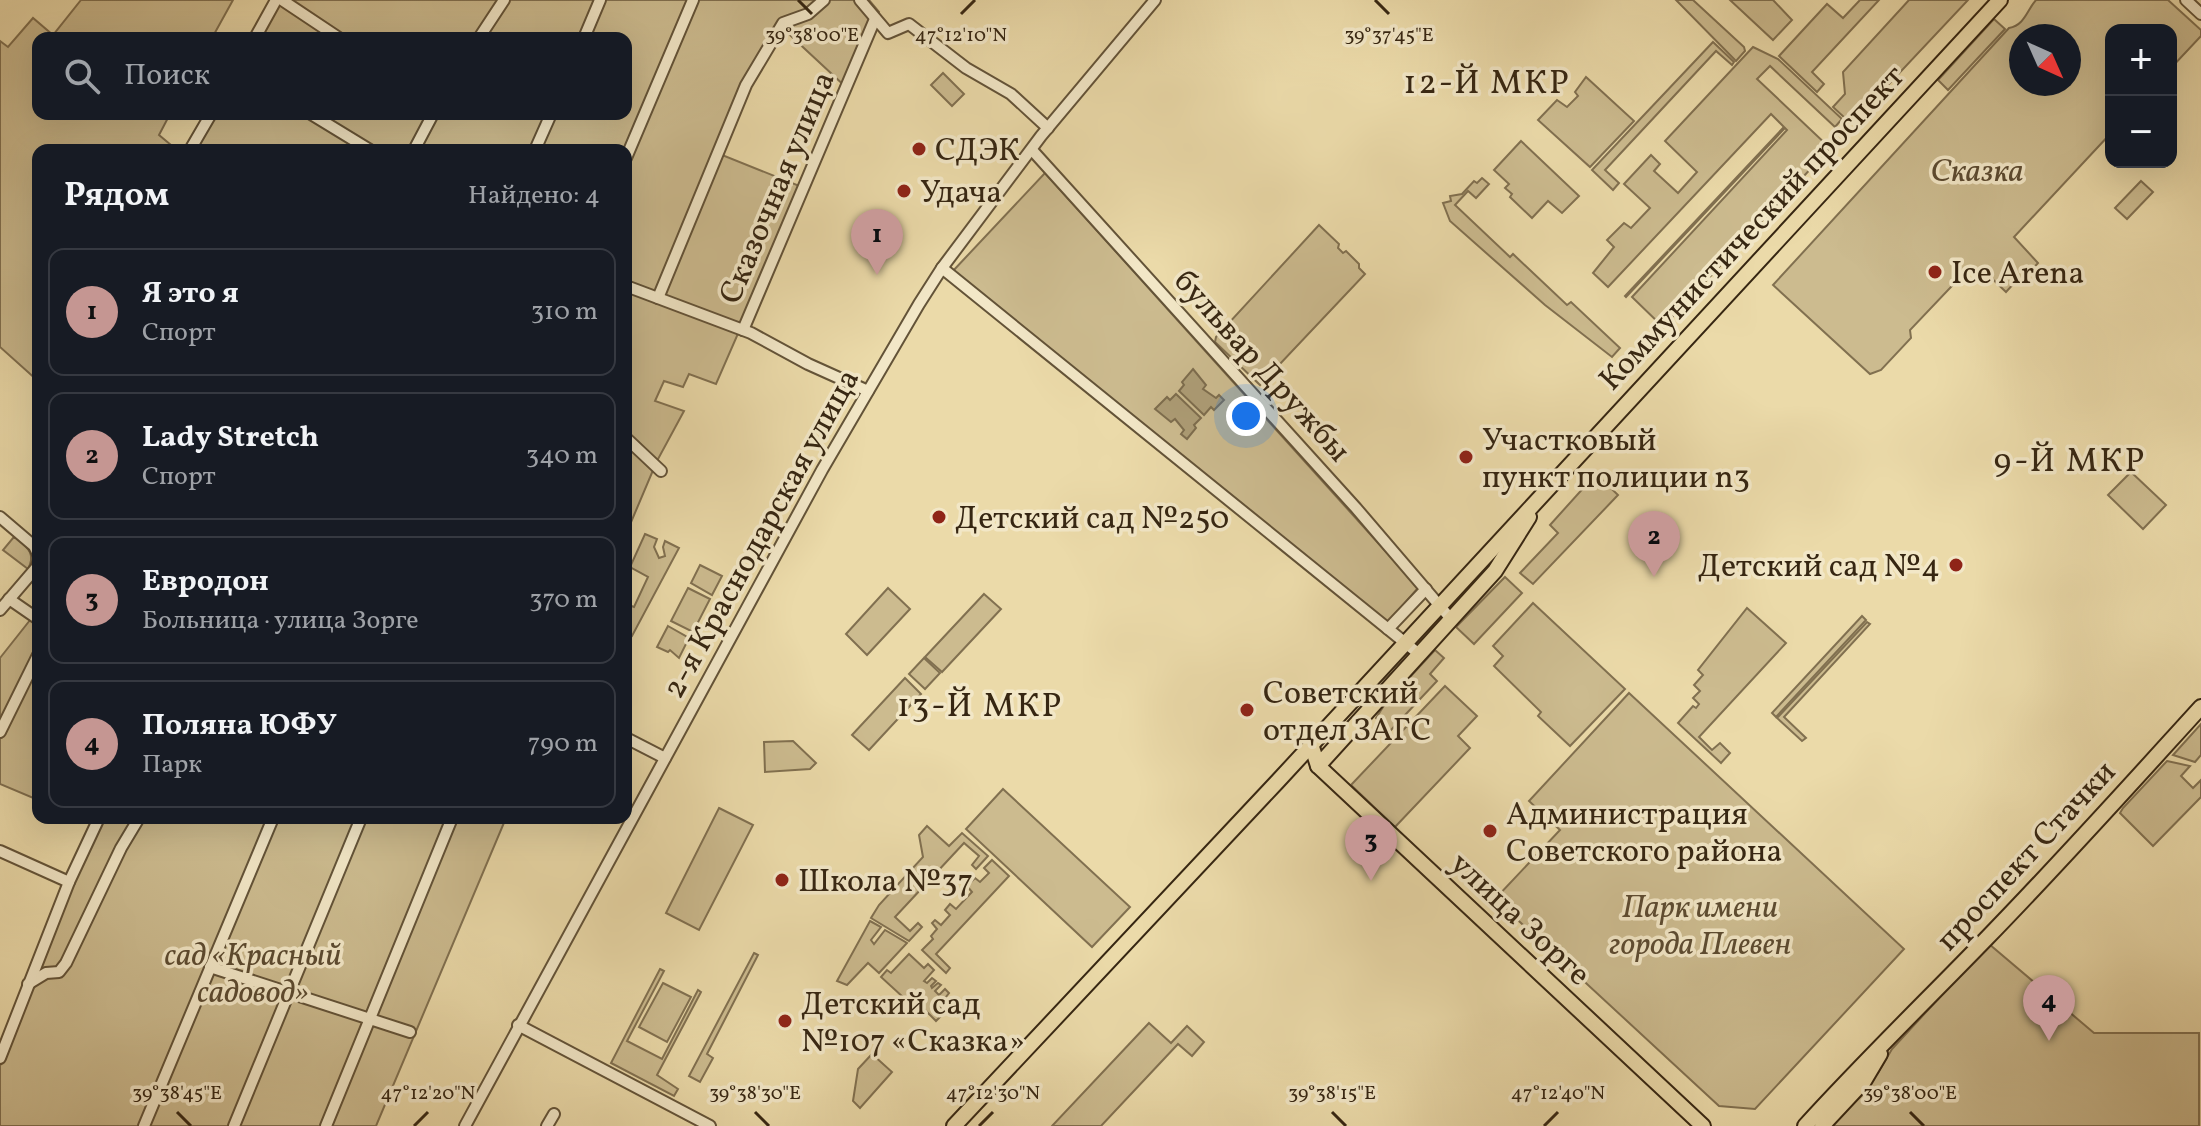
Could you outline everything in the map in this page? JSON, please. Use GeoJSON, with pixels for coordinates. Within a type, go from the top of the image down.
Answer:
{"type":"FeatureCollection","features":[{"type":"Feature","properties":{"kind":"main road","name":"Коммунистический проспект"},"geometry":{"type":"LineString","coordinates":[[954,1126],[2000,0]]}},
{"type":"Feature","properties":{"kind":"main road","name":"Коммунистический проспект"},"geometry":{"type":"LineString","coordinates":[[1318,766],[1495,571],[1543,493]]}},
{"type":"Feature","properties":{"kind":"main road","name":"проспект Стачки"},"geometry":{"type":"LineString","coordinates":[[1804,1125],[2100,818],[2201,707]]}},
{"type":"Feature","properties":{"kind":"main road","name":"улица Зорге"},"geometry":{"type":"LineString","coordinates":[[1311,744],[1318,766],[1703,1126]]}},
{"type":"Feature","properties":{"kind":"main road"},"geometry":{"type":"LineString","coordinates":[[1293,764],[1318,766]]}},
{"type":"Feature","properties":{"kind":"main road","name":"проспект Стачки"},"geometry":{"type":"LineString","coordinates":[[1822,1126],[1864,1081],[1889,1040]]}},
{"type":"Feature","properties":{"kind":"street"},"geometry":{"type":"LineString","coordinates":[[259,32],[279,0],[330,32]]}},
{"type":"Feature","properties":{"kind":"street"},"geometry":{"type":"LineString","coordinates":[[483,32],[504,0]]}},
{"type":"Feature","properties":{"kind":"street"},"geometry":{"type":"LineString","coordinates":[[587,32],[600,0]]}},
{"type":"Feature","properties":{"kind":"street"},"geometry":{"type":"LineString","coordinates":[[632,144],[693,0]]}},
{"type":"Feature","properties":{"kind":"street"},"geometry":{"type":"LineString","coordinates":[[658,298],[746,85],[762,55],[783,23],[808,14],[824,0]]}},
{"type":"Feature","properties":{"kind":"street"},"geometry":{"type":"LineString","coordinates":[[860,0],[888,33],[909,24],[966,68],[1011,94],[1048,128]]}},
{"type":"Feature","properties":{"kind":"street","name":"2-я Краснодарская улица"},"geometry":{"type":"LineString","coordinates":[[632,818],[868,391],[944,270],[1034,152],[1048,128],[1155,0]]}},
{"type":"Feature","properties":{"kind":"street"},"geometry":{"type":"LineString","coordinates":[[2186,0],[2201,14]]}},
{"type":"Feature","properties":{"kind":"street","name":"Сказочная улица"},"geometry":{"type":"LineString","coordinates":[[743,330],[875,19]]}},
{"type":"Feature","properties":{"kind":"street"},"geometry":{"type":"LineString","coordinates":[[194,144],[208,120]]}},
{"type":"Feature","properties":{"kind":"street"},"geometry":{"type":"LineString","coordinates":[[321,120],[360,144]]}},
{"type":"Feature","properties":{"kind":"street"},"geometry":{"type":"LineString","coordinates":[[417,144],[430,120]]}},
{"type":"Feature","properties":{"kind":"street"},"geometry":{"type":"LineString","coordinates":[[538,144],[548,120]]}},
{"type":"Feature","properties":{"kind":"street","name":"бульвар Дружбы"},"geometry":{"type":"LineString","coordinates":[[1034,152],[1451,619]]}},
{"type":"Feature","properties":{"kind":"street"},"geometry":{"type":"LineString","coordinates":[[944,270],[1419,654]]}},
{"type":"Feature","properties":{"kind":"street"},"geometry":{"type":"LineString","coordinates":[[632,288],[743,330],[868,391]]}},
{"type":"Feature","properties":{"kind":"street"},"geometry":{"type":"LineString","coordinates":[[632,444],[661,471]]}},
{"type":"Feature","properties":{"kind":"street"},"geometry":{"type":"LineString","coordinates":[[0,517],[32,544]]}},
{"type":"Feature","properties":{"kind":"street"},"geometry":{"type":"LineString","coordinates":[[0,610],[32,573]]}},
{"type":"Feature","properties":{"kind":"street"},"geometry":{"type":"LineString","coordinates":[[1388,629],[1426,589]]}},
{"type":"Feature","properties":{"kind":"street"},"geometry":{"type":"LineString","coordinates":[[9,599],[32,615]]}},
{"type":"Feature","properties":{"kind":"street"},"geometry":{"type":"LineString","coordinates":[[0,732],[32,667]]}},
{"type":"Feature","properties":{"kind":"street"},"geometry":{"type":"LineString","coordinates":[[632,741],[665,758]]}},
{"type":"Feature","properties":{"kind":"street"},"geometry":{"type":"LineString","coordinates":[[0,1058],[69,882],[96,824]]}},
{"type":"Feature","properties":{"kind":"street"},"geometry":{"type":"LineString","coordinates":[[28,984],[46,973],[59,972],[66,963],[135,824]]}},
{"type":"Feature","properties":{"kind":"street"},"geometry":{"type":"LineString","coordinates":[[144,1126],[270,824]]}},
{"type":"Feature","properties":{"kind":"street"},"geometry":{"type":"LineString","coordinates":[[234,1126],[359,824]]}},
{"type":"Feature","properties":{"kind":"street"},"geometry":{"type":"LineString","coordinates":[[326,1126],[450,824]]}},
{"type":"Feature","properties":{"kind":"street","name":"2-я Краснодарская улица"},"geometry":{"type":"LineString","coordinates":[[465,1126],[629,824]]}},
{"type":"Feature","properties":{"kind":"street"},"geometry":{"type":"LineString","coordinates":[[0,851],[69,882]]}},
{"type":"Feature","properties":{"kind":"street"},"geometry":{"type":"LineString","coordinates":[[210,967],[410,1032]]}},
{"type":"Feature","properties":{"kind":"street"},"geometry":{"type":"LineString","coordinates":[[518,1025],[710,1126]]}},
{"type":"Feature","properties":{"kind":"street"},"geometry":{"type":"LineString","coordinates":[[547,1126],[554,1114]]}},
{"type":"Feature","properties":{"kind":"green space"},"geometry":{"type":"Polygon","coordinates":[[[81,0],[233,0],[215,32],[55,32],[81,0]]]}},
{"type":"Feature","properties":{"kind":"green space"},"geometry":{"type":"Polygon","coordinates":[[[279,0],[869,0],[879,12],[848,89],[778,24],[717,153],[802,187],[716,384],[689,374],[683,387],[664,381],[655,401],[684,411],[657,461],[632,438],[632,144],[198,144],[212,120],[632,120],[632,32],[261,32],[279,0]]]}},
{"type":"Feature","properties":{"kind":"green space"},"geometry":{"type":"Polygon","coordinates":[[[1676,0],[1693,0],[1745,51],[1736,61],[1676,0]]]}},
{"type":"Feature","properties":{"kind":"green space"},"geometry":{"type":"Polygon","coordinates":[[[1730,0],[1773,0],[1792,20],[1773,40],[1730,0]]]}},
{"type":"Feature","properties":{"kind":"green space"},"geometry":{"type":"Polygon","coordinates":[[[1860,0],[1879,0],[1812,72],[1824,84],[1817,92],[1779,56],[1827,4],[1843,18],[1860,0]]]}},
{"type":"Feature","properties":{"kind":"green space"},"geometry":{"type":"Polygon","coordinates":[[[1909,0],[1968,0],[1874,100],[1868,96],[1846,119],[1833,107],[1845,94],[1843,72],[1909,0]]]}},
{"type":"Feature","properties":{"kind":"green space","name":"Сказка"},"geometry":{"type":"Polygon","coordinates":[[[2036,0],[2168,0],[2201,30],[2201,36],[2177,62],[2177,24],[2105,24],[2105,139],[2014,237],[2038,263],[2020,283],[2016,281],[2006,292],[1981,268],[1968,269],[1910,330],[1911,338],[1881,370],[1870,374],[1773,285],[2009,28],[2009,96],[2081,96],[2081,24],[2017,24],[2036,0]]]}},
{"type":"Feature","properties":{"kind":"green space"},"geometry":{"type":"Polygon","coordinates":[[[33,18],[49,32],[32,32],[32,120],[167,120],[159,135],[170,144],[32,144],[32,376],[0,347],[0,41],[8,47],[33,18]]]}},
{"type":"Feature","properties":{"kind":"green space"},"geometry":{"type":"Polygon","coordinates":[[[1994,19],[2005,29],[1948,90],[1938,80],[1994,19]]]}},
{"type":"Feature","properties":{"kind":"green space"},"geometry":{"type":"Polygon","coordinates":[[[1713,42],[1734,62],[1732,65],[1716,51],[1605,170],[1619,183],[1613,190],[1592,170],[1713,42]]]}},
{"type":"Feature","properties":{"kind":"green space"},"geometry":{"type":"Polygon","coordinates":[[[1753,47],[1778,59],[1842,119],[1835,127],[1770,66],[1757,79],[1830,148],[1663,327],[1632,297],[1787,130],[1771,114],[1608,287],[1593,273],[1614,247],[1607,240],[1624,223],[1631,228],[1650,208],[1624,184],[1651,155],[1660,164],[1654,171],[1678,193],[1697,172],[1665,141],[1753,47]]]}},
{"type":"Feature","properties":{"kind":"green space"},"geometry":{"type":"Polygon","coordinates":[[[943,73],[964,94],[952,106],[931,85],[943,73]]]}},
{"type":"Feature","properties":{"kind":"green space"},"geometry":{"type":"Polygon","coordinates":[[[1586,77],[1634,121],[1590,167],[1538,120],[1557,100],[1567,107],[1578,96],[1575,92],[1586,77]]]}},
{"type":"Feature","properties":{"kind":"green space"},"geometry":{"type":"Polygon","coordinates":[[[1784,129],[1626,297],[1625,296],[1784,129]]]}},
{"type":"Feature","properties":{"kind":"green space"},"geometry":{"type":"Polygon","coordinates":[[[1521,141],[1579,196],[1562,213],[1548,201],[1532,218],[1510,197],[1512,194],[1505,188],[1509,184],[1494,170],[1521,141]]]}},
{"type":"Feature","properties":{"kind":"green space"},"geometry":{"type":"Polygon","coordinates":[[[1045,173],[1415,584],[1418,588],[1388,622],[952,272],[1045,173]]]}},
{"type":"Feature","properties":{"kind":"green space"},"geometry":{"type":"Polygon","coordinates":[[[1482,178],[1489,184],[1476,198],[1468,191],[1455,205],[1510,257],[1513,254],[1567,305],[1571,302],[1620,348],[1612,357],[1545,305],[1450,221],[1443,203],[1451,201],[1450,196],[1462,194],[1474,181],[1477,183],[1482,178]]]}},
{"type":"Feature","properties":{"kind":"green space"},"geometry":{"type":"Polygon","coordinates":[[[2141,181],[2153,192],[2127,219],[2115,208],[2141,181]]]}},
{"type":"Feature","properties":{"kind":"green space"},"geometry":{"type":"Polygon","coordinates":[[[1319,225],[1339,244],[1338,248],[1343,253],[1346,251],[1359,264],[1365,274],[1260,385],[1215,342],[1216,337],[1319,225]]]}},
{"type":"Feature","properties":{"kind":"green space"},"geometry":{"type":"Polygon","coordinates":[[[632,447],[654,468],[632,520],[632,447]]]}},
{"type":"Feature","properties":{"kind":"green space"},"geometry":{"type":"Polygon","coordinates":[[[2131,472],[2166,505],[2143,529],[2108,495],[2131,472]]]}},
{"type":"Feature","properties":{"kind":"green space"},"geometry":{"type":"Polygon","coordinates":[[[1596,474],[1618,495],[1533,584],[1520,573],[1558,533],[1550,525],[1596,474]]]}},
{"type":"Feature","properties":{"kind":"green space"},"geometry":{"type":"Polygon","coordinates":[[[645,534],[657,539],[654,547],[659,558],[665,556],[665,541],[679,548],[632,636],[632,606],[648,577],[632,568],[645,534]]]}},
{"type":"Feature","properties":{"kind":"green space"},"geometry":{"type":"Polygon","coordinates":[[[13,538],[17,538],[30,552],[28,569],[3,550],[13,538]]]}},
{"type":"Feature","properties":{"kind":"green space"},"geometry":{"type":"Polygon","coordinates":[[[700,565],[722,576],[712,595],[691,583],[700,565]]]}},
{"type":"Feature","properties":{"kind":"green space"},"geometry":{"type":"Polygon","coordinates":[[[1505,577],[1522,593],[1474,644],[1456,627],[1505,577]]]}},
{"type":"Feature","properties":{"kind":"green space"},"geometry":{"type":"Polygon","coordinates":[[[688,588],[710,599],[693,632],[671,621],[688,588]]]}},
{"type":"Feature","properties":{"kind":"green space"},"geometry":{"type":"Polygon","coordinates":[[[888,588],[910,609],[867,655],[846,634],[888,588]]]}},
{"type":"Feature","properties":{"kind":"green space"},"geometry":{"type":"Polygon","coordinates":[[[984,594],[1001,609],[942,672],[925,657],[984,594]]]}},
{"type":"Feature","properties":{"kind":"green space"},"geometry":{"type":"Polygon","coordinates":[[[1533,603],[1625,689],[1570,746],[1538,716],[1541,712],[1494,666],[1503,656],[1493,646],[1533,603]]]}},
{"type":"Feature","properties":{"kind":"green space"},"geometry":{"type":"Polygon","coordinates":[[[1747,608],[1786,643],[1699,737],[1712,750],[1720,743],[1730,753],[1721,763],[1678,723],[1693,706],[1696,708],[1699,704],[1693,698],[1700,691],[1694,685],[1703,675],[1698,670],[1747,608]]]}},
{"type":"Feature","properties":{"kind":"green space"},"geometry":{"type":"Polygon","coordinates":[[[1862,616],[1866,620],[1776,717],[1772,713],[1862,616]]]}},
{"type":"Feature","properties":{"kind":"green space"},"geometry":{"type":"Polygon","coordinates":[[[32,618],[32,797],[0,784],[0,658],[32,618]]]}},
{"type":"Feature","properties":{"kind":"green space"},"geometry":{"type":"Polygon","coordinates":[[[1867,622],[1870,624],[1784,717],[1806,738],[1802,741],[1777,718],[1867,622]]]}},
{"type":"Feature","properties":{"kind":"green space"},"geometry":{"type":"Polygon","coordinates":[[[668,626],[689,638],[679,658],[670,650],[657,647],[668,626]]]}},
{"type":"Feature","properties":{"kind":"green space"},"geometry":{"type":"Polygon","coordinates":[[[1435,650],[1444,658],[1430,674],[1437,681],[1390,731],[1376,718],[1435,650]]]}},
{"type":"Feature","properties":{"kind":"green space"},"geometry":{"type":"Polygon","coordinates":[[[924,658],[940,673],[925,689],[909,674],[924,658]]]}},
{"type":"Feature","properties":{"kind":"green space"},"geometry":{"type":"Polygon","coordinates":[[[905,678],[921,694],[869,750],[852,735],[905,678]]]}},
{"type":"Feature","properties":{"kind":"green space"},"geometry":{"type":"Polygon","coordinates":[[[1445,686],[1477,716],[1458,736],[1470,748],[1395,827],[1351,785],[1445,686]]]}},
{"type":"Feature","properties":{"kind":"green space","name":"Парк имени города Плевен"},"geometry":{"type":"Polygon","coordinates":[[[1629,693],[1904,949],[1755,1109],[1719,1106],[1495,899],[1560,830],[1529,801],[1629,693]]]}},
{"type":"Feature","properties":{"kind":"green space"},"geometry":{"type":"Polygon","coordinates":[[[2201,724],[2201,755],[2195,762],[2173,755],[2201,724]]]}},
{"type":"Feature","properties":{"kind":"green space"},"geometry":{"type":"Polygon","coordinates":[[[793,741],[816,763],[810,769],[765,772],[764,742],[793,741]]]}},
{"type":"Feature","properties":{"kind":"green space"},"geometry":{"type":"Polygon","coordinates":[[[2167,761],[2190,766],[2181,776],[2193,788],[2201,780],[2201,797],[2153,846],[2120,813],[2167,761]]]}},
{"type":"Feature","properties":{"kind":"green space"},"geometry":{"type":"Polygon","coordinates":[[[1003,789],[1130,907],[1092,947],[966,829],[1003,789]]]}},
{"type":"Feature","properties":{"kind":"green space"},"geometry":{"type":"Polygon","coordinates":[[[719,808],[753,825],[699,930],[666,913],[719,808]]]}},
{"type":"Feature","properties":{"kind":"green space","name":"сад «Красный садовод»"},"geometry":{"type":"Polygon","coordinates":[[[97,824],[503,824],[376,1126],[0,1126],[0,1066],[97,824]]]}},
{"type":"Feature","properties":{"kind":"green space"},"geometry":{"type":"Polygon","coordinates":[[[927,826],[949,846],[962,833],[988,856],[976,869],[972,865],[979,856],[964,843],[895,917],[910,931],[918,923],[922,927],[909,941],[871,918],[923,857],[919,835],[927,826]]]}},
{"type":"Feature","properties":{"kind":"green space"},"geometry":{"type":"Polygon","coordinates":[[[992,860],[1009,876],[936,954],[950,968],[946,973],[922,950],[933,939],[931,936],[937,929],[932,923],[935,920],[941,925],[950,915],[945,910],[950,904],[956,909],[972,892],[967,886],[975,878],[980,882],[989,873],[984,868],[992,860]]]}},
{"type":"Feature","properties":{"kind":"green space"},"geometry":{"type":"Polygon","coordinates":[[[870,921],[881,927],[871,940],[874,944],[885,930],[907,943],[879,973],[868,963],[847,985],[837,981],[870,921]]]}},
{"type":"Feature","properties":{"kind":"green space"},"geometry":{"type":"Polygon","coordinates":[[[1989,944],[2094,1033],[2199,1033],[2199,1126],[1831,1126],[1878,1073],[1892,1049],[1989,944]]]}},
{"type":"Feature","properties":{"kind":"green space"},"geometry":{"type":"Polygon","coordinates":[[[754,953],[758,955],[707,1054],[713,1058],[700,1082],[689,1076],[754,953]]]}},
{"type":"Feature","properties":{"kind":"green space"},"geometry":{"type":"Polygon","coordinates":[[[909,954],[924,968],[928,964],[934,970],[924,981],[927,983],[932,978],[936,981],[932,988],[938,983],[941,985],[935,991],[939,995],[945,989],[949,993],[939,1006],[946,1011],[936,1021],[919,1004],[915,1008],[881,977],[887,970],[891,973],[909,954]]]}},
{"type":"Feature","properties":{"kind":"green space"},"geometry":{"type":"Polygon","coordinates":[[[660,969],[664,971],[627,1041],[662,1059],[698,990],[701,992],[657,1075],[678,1089],[674,1096],[611,1063],[660,969]]]}},
{"type":"Feature","properties":{"kind":"green space"},"geometry":{"type":"Polygon","coordinates":[[[663,983],[691,997],[667,1042],[639,1027],[663,983]]]}},
{"type":"Feature","properties":{"kind":"green space"},"geometry":{"type":"Polygon","coordinates":[[[1149,1023],[1171,1043],[1187,1026],[1204,1042],[1192,1056],[1178,1044],[1101,1126],[1052,1126],[1149,1023]]]}},
{"type":"Feature","properties":{"kind":"green space"},"geometry":{"type":"Polygon","coordinates":[[[872,1054],[892,1072],[860,1108],[853,1101],[858,1069],[872,1054]]]}},
{"type":"Feature","properties":{"kind":"shaded area"},"geometry":{"type":"Polygon","coordinates":[[[1193,369],[1206,385],[1203,389],[1224,400],[1204,415],[1179,391],[1193,369]]]}},
{"type":"Feature","properties":{"kind":"shaded area"},"geometry":{"type":"Polygon","coordinates":[[[1176,394],[1201,418],[1187,439],[1181,434],[1184,430],[1175,419],[1171,422],[1155,409],[1167,397],[1170,400],[1176,394]]]}},
{"type":"Feature","properties":{"kind":"place","name":"СДЭК"},"geometry":{"type":"Point","coordinates":[919,149]}},
{"type":"Feature","properties":{"kind":"place","name":"Удача"},"geometry":{"type":"Point","coordinates":[904,191]}},
{"type":"Feature","properties":{"kind":"place","name":"Ice Arena"},"geometry":{"type":"Point","coordinates":[1935,272]}},
{"type":"Feature","properties":{"kind":"place","name":"Я это я"},"geometry":{"type":"Point","coordinates":[877,275]}},
{"type":"Feature","properties":{"kind":"place","name":"Участковый пункт полиции n3"},"geometry":{"type":"Point","coordinates":[1466,457]}},
{"type":"Feature","properties":{"kind":"place","name":"Детский сад №250"},"geometry":{"type":"Point","coordinates":[939,517]}},
{"type":"Feature","properties":{"kind":"place","name":"Детский сад №4"},"geometry":{"type":"Point","coordinates":[1956,565]}},
{"type":"Feature","properties":{"kind":"place","name":"Lady Stretch"},"geometry":{"type":"Point","coordinates":[1654,577]}},
{"type":"Feature","properties":{"kind":"place","name":"Советский отдел ЗАГС"},"geometry":{"type":"Point","coordinates":[1247,710]}},
{"type":"Feature","properties":{"kind":"place","name":"Администрация Советского района"},"geometry":{"type":"Point","coordinates":[1490,831]}},
{"type":"Feature","properties":{"kind":"place","name":"Школа №37"},"geometry":{"type":"Point","coordinates":[782,880]}},
{"type":"Feature","properties":{"kind":"place","name":"Евродон"},"geometry":{"type":"Point","coordinates":[1371,881]}},
{"type":"Feature","properties":{"kind":"place","name":"Детский сад №107 «Сказка»"},"geometry":{"type":"Point","coordinates":[785,1021]}},
{"type":"Feature","properties":{"kind":"place","name":"Поляна ЮФУ"},"geometry":{"type":"Point","coordinates":[2049,1041]}},
{"type":"Feature","properties":{"kind":"district","name":"12-Й МКР"},"geometry":{"type":"Point","coordinates":[1487,81]}},
{"type":"Feature","properties":{"kind":"district","name":"9-Й МКР"},"geometry":{"type":"Point","coordinates":[2070,459]}},
{"type":"Feature","properties":{"kind":"district","name":"13-Й МКР"},"geometry":{"type":"Point","coordinates":[980,704]}}]}
